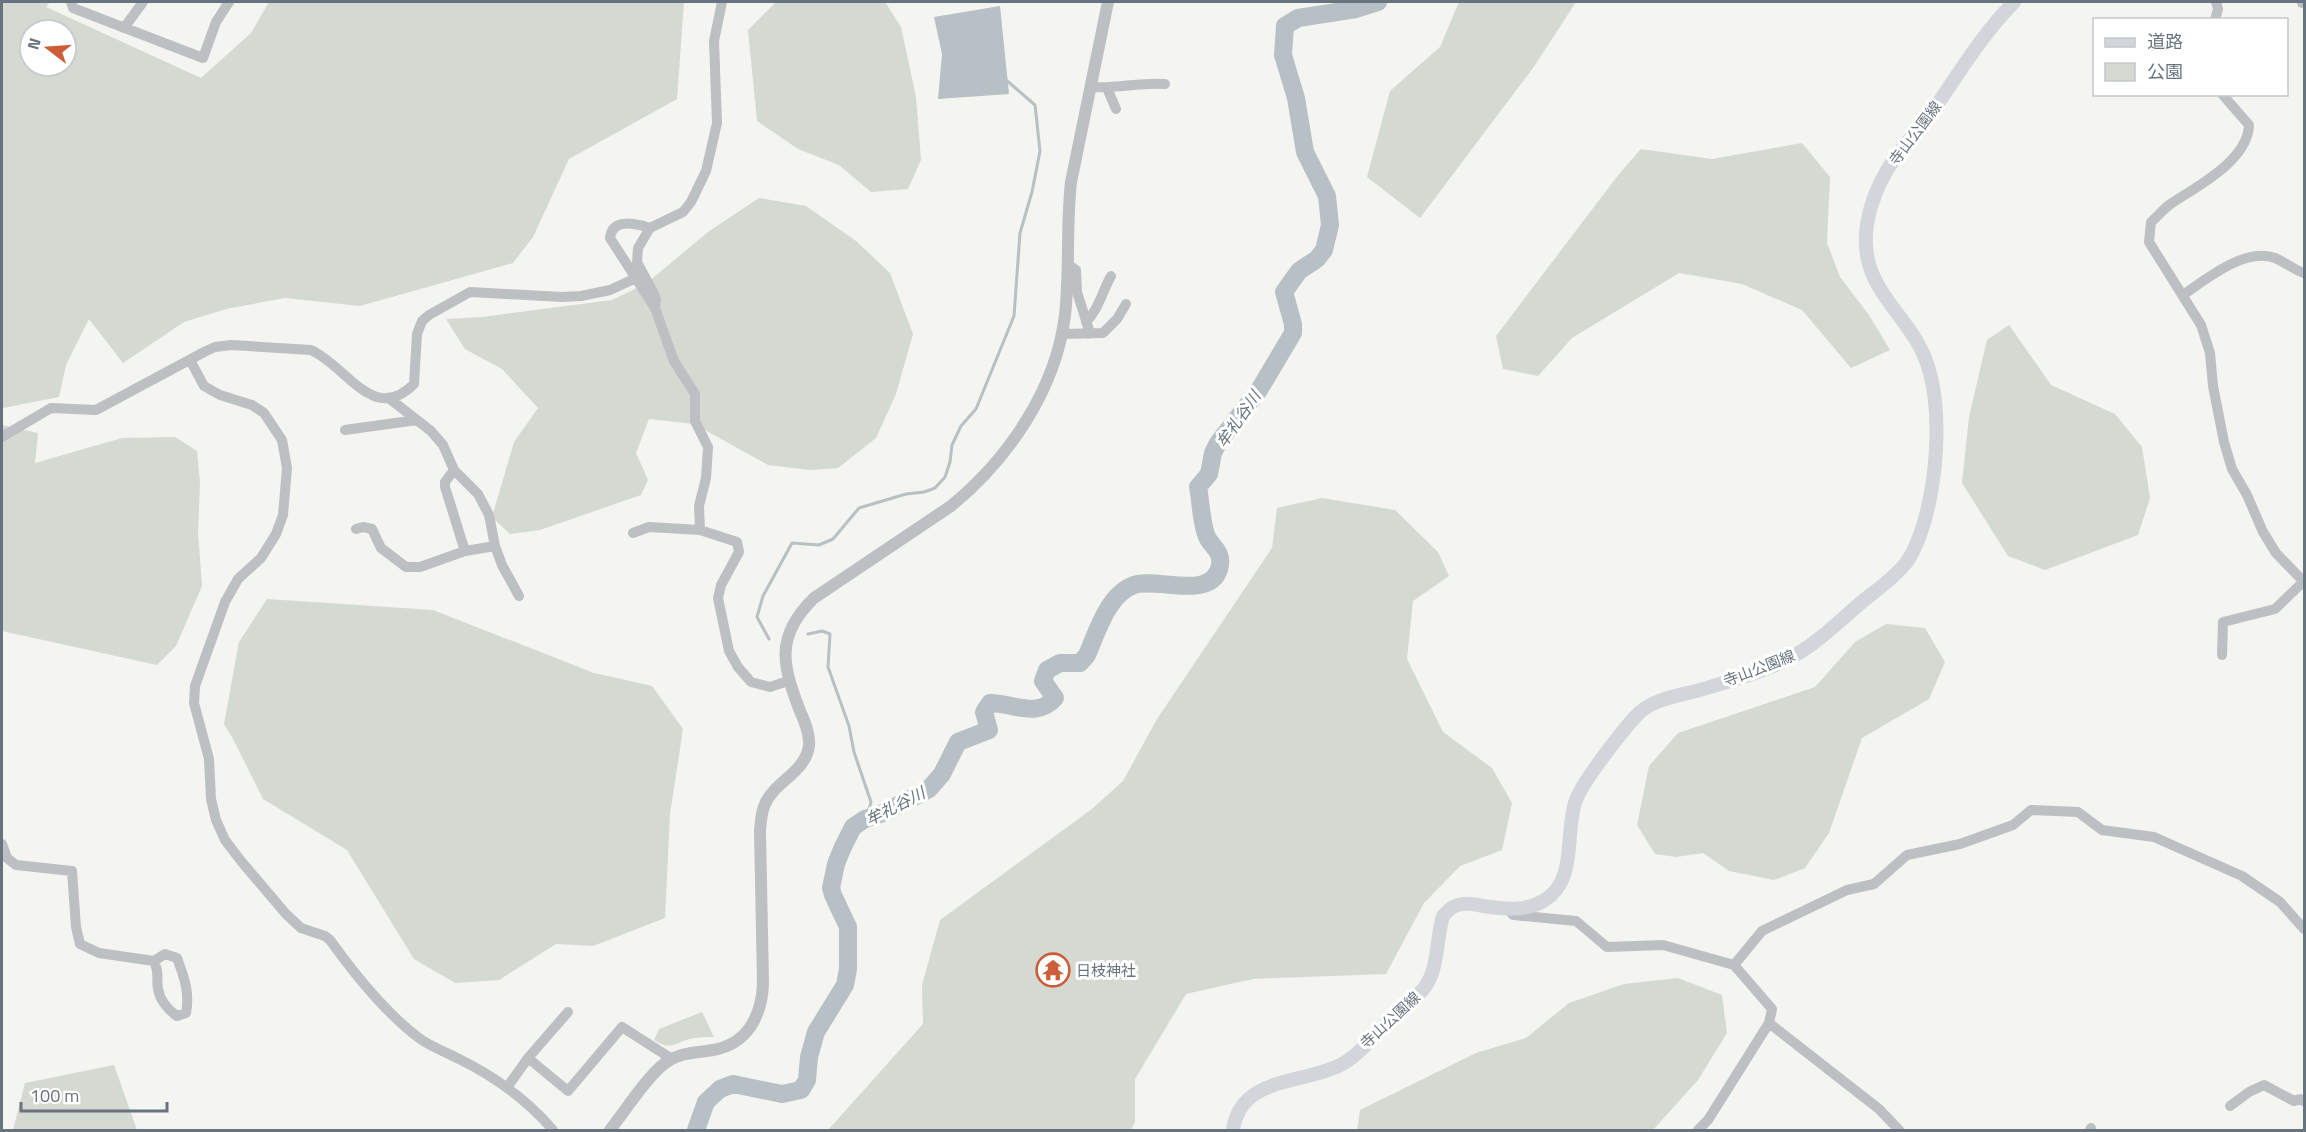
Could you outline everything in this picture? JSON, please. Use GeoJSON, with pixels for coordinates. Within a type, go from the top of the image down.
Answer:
{"type":"FeatureCollection","features":[{"type":"Feature","properties":{"kind":"main road","name":"寺山公園線"},"geometry":{"type":"LineString","coordinates":[[1233,1131],[1237,1116],[1244,1104],[1260,1091],[1286,1080],[1323,1071],[1346,1061],[1424,988],[1433,971],[1443,916],[1449,910],[1463,903],[1509,910],[1533,906],[1553,894],[1562,882],[1567,866],[1573,812],[1577,799],[1642,709],[1662,699],[1710,687],[1772,666],[1805,650],[1890,579],[1907,561],[1918,542],[1934,477],[1936,424],[1933,394],[1920,346],[1871,270],[1866,245],[1868,221],[1879,184],[1895,157],[1933,111],[1978,42],[2014,2]]}},
{"type":"Feature","properties":{"kind":"street"},"geometry":{"type":"LineString","coordinates":[[71,2],[73,8],[203,58],[216,22],[229,2]]}},
{"type":"Feature","properties":{"kind":"street"},"geometry":{"type":"LineString","coordinates":[[124,28],[143,2]]}},
{"type":"Feature","properties":{"kind":"street"},"geometry":{"type":"LineString","coordinates":[[655,308],[656,300],[653,292],[637,262],[638,248],[650,228],[683,212],[696,193],[706,171],[717,123],[714,41],[722,2]]}},
{"type":"Feature","properties":{"kind":"street"},"geometry":{"type":"LineString","coordinates":[[610,1131],[653,1075],[672,1059],[685,1054],[727,1046],[740,1039],[757,1018],[762,1002],[760,831],[762,815],[770,796],[805,759],[809,745],[805,724],[785,669],[787,642],[801,610],[827,588],[951,506],[981,480],[1023,426],[1040,398],[1055,360],[1062,334],[1066,298],[1070,192],[1108,2]]}},
{"type":"Feature","properties":{"kind":"street"},"geometry":{"type":"LineString","coordinates":[[2216,2],[2218,9],[2216,18]]}},
{"type":"Feature","properties":{"kind":"street"},"geometry":{"type":"LineString","coordinates":[[1091,87],[1107,88],[1144,82],[1166,84]]}},
{"type":"Feature","properties":{"kind":"street"},"geometry":{"type":"LineString","coordinates":[[1107,88],[1116,109]]}},
{"type":"Feature","properties":{"kind":"street"},"geometry":{"type":"LineString","coordinates":[[2222,655],[2223,622],[2275,609],[2304,581],[2276,553],[2232,469],[2217,409],[2210,353],[2201,325],[2149,242],[2151,222],[2168,206],[2198,189],[2231,160],[2249,135],[2249,125],[2224,96]]}},
{"type":"Feature","properties":{"kind":"street"},"geometry":{"type":"LineString","coordinates":[[650,228],[629,222],[614,228],[610,233],[610,238],[655,308],[674,361],[695,394],[695,421],[708,447],[706,478],[699,506],[700,530]]}},
{"type":"Feature","properties":{"kind":"street"},"geometry":{"type":"LineString","coordinates":[[2183,295],[2224,266],[2252,258],[2273,257],[2304,273]]}},
{"type":"Feature","properties":{"kind":"street"},"geometry":{"type":"LineString","coordinates":[[1067,264],[1076,270],[1077,292],[1088,334]]}},
{"type":"Feature","properties":{"kind":"street"},"geometry":{"type":"LineString","coordinates":[[1086,322],[1096,312],[1111,276]]}},
{"type":"Feature","properties":{"kind":"street"},"geometry":{"type":"LineString","coordinates":[[390,399],[414,384],[417,334],[422,321],[470,292],[581,296],[610,290],[636,278]]}},
{"type":"Feature","properties":{"kind":"street"},"geometry":{"type":"LineString","coordinates":[[1062,334],[1103,333],[1117,320],[1126,304]]}},
{"type":"Feature","properties":{"kind":"street"},"geometry":{"type":"LineString","coordinates":[[2,437],[51,408],[96,410],[206,351],[223,345],[311,350],[322,356],[371,396],[390,399],[431,431],[443,445],[454,470],[478,494],[489,515],[495,546],[519,596]]}},
{"type":"Feature","properties":{"kind":"street"},"geometry":{"type":"LineString","coordinates":[[190,360],[204,386],[220,395],[252,405],[264,413],[282,440],[287,468],[283,515],[276,534],[261,558],[238,579],[225,602],[195,686],[194,703],[209,759],[211,799],[216,820],[225,840],[286,914],[301,928],[330,940],[354,973],[408,1028],[426,1043],[508,1086],[553,1131]]}},
{"type":"Feature","properties":{"kind":"street"},"geometry":{"type":"LineString","coordinates":[[345,430],[417,420]]}},
{"type":"Feature","properties":{"kind":"street"},"geometry":{"type":"LineString","coordinates":[[454,470],[447,478],[445,487],[465,551]]}},
{"type":"Feature","properties":{"kind":"street"},"geometry":{"type":"LineString","coordinates":[[356,529],[363,527],[372,530],[381,548],[406,567],[420,567],[465,551],[495,546]]}},
{"type":"Feature","properties":{"kind":"street"},"geometry":{"type":"LineString","coordinates":[[633,533],[649,527],[700,530],[736,543],[739,552],[721,585],[718,598],[729,651],[738,667],[751,682],[770,687],[788,681]]}},
{"type":"Feature","properties":{"kind":"street"},"geometry":{"type":"LineString","coordinates":[[1734,965],[1762,931],[1847,890],[1874,884],[1907,855],[1960,844],[2013,825],[2031,810],[2078,812],[2102,830],[2154,837],[2242,876],[2280,902],[2304,928]]}},
{"type":"Feature","properties":{"kind":"street"},"geometry":{"type":"LineString","coordinates":[[2,844],[7,858],[16,865],[72,871],[76,927],[80,944],[99,953],[154,961],[165,954],[177,957],[189,998],[186,1013],[177,1016],[168,1009],[158,990],[159,972],[154,961]]}},
{"type":"Feature","properties":{"kind":"street"},"geometry":{"type":"LineString","coordinates":[[1509,910],[1513,915],[1576,921],[1607,947],[1663,945],[1734,965],[1772,1009],[1769,1023],[1708,1120],[1698,1131]]}},
{"type":"Feature","properties":{"kind":"street"},"geometry":{"type":"LineString","coordinates":[[508,1086],[528,1058],[568,1012]]}},
{"type":"Feature","properties":{"kind":"street"},"geometry":{"type":"LineString","coordinates":[[1769,1023],[1879,1109],[1899,1131]]}},
{"type":"Feature","properties":{"kind":"street"},"geometry":{"type":"LineString","coordinates":[[528,1058],[568,1091],[621,1027],[672,1059]]}},
{"type":"Feature","properties":{"kind":"street"},"geometry":{"type":"LineString","coordinates":[[2230,1106],[2249,1092],[2264,1085],[2294,1101],[2300,1099],[2304,1101]]}},
{"type":"Feature","properties":{"kind":"green space"},"geometry":{"type":"Polygon","coordinates":[[[2,2],[50,2],[46,7],[70,18],[18,18],[18,78],[78,78],[78,22],[201,78],[251,33],[269,2],[684,2],[677,99],[569,159],[533,237],[513,263],[360,306],[285,298],[226,309],[184,322],[123,363],[89,319],[66,365],[59,397],[3,408],[2,412],[2,2]]]}},
{"type":"Feature","properties":{"kind":"green space"},"geometry":{"type":"Polygon","coordinates":[[[776,2],[885,2],[901,27],[916,97],[921,160],[908,189],[871,192],[839,165],[798,149],[757,121],[748,30],[776,2]]]}},
{"type":"Feature","properties":{"kind":"green space"},"geometry":{"type":"Polygon","coordinates":[[[1459,2],[1576,2],[1533,68],[1420,218],[1367,177],[1390,91],[1440,47],[1459,2]]]}},
{"type":"Feature","properties":{"kind":"green space"},"geometry":{"type":"Polygon","coordinates":[[[1802,143],[1830,177],[1827,243],[1840,277],[1869,315],[1890,350],[1851,368],[1802,310],[1742,284],[1679,273],[1572,338],[1538,376],[1503,369],[1496,336],[1619,174],[1641,149],[1712,159],[1802,143]]]}},
{"type":"Feature","properties":{"kind":"green space"},"geometry":{"type":"Polygon","coordinates":[[[759,198],[806,206],[856,241],[890,273],[913,334],[896,394],[876,438],[838,468],[810,470],[768,465],[694,424],[649,419],[636,453],[648,480],[641,495],[540,530],[510,534],[492,517],[514,442],[538,408],[502,369],[465,349],[446,319],[482,317],[612,300],[647,283],[708,232],[759,198]]]}},
{"type":"Feature","properties":{"kind":"green space"},"geometry":{"type":"Polygon","coordinates":[[[2009,325],[2051,385],[2115,414],[2142,447],[2150,498],[2138,535],[2045,570],[2008,556],[1962,483],[1969,417],[1987,340],[2009,325]]]}},
{"type":"Feature","properties":{"kind":"green space"},"geometry":{"type":"Polygon","coordinates":[[[2,425],[38,433],[35,463],[122,438],[175,437],[197,451],[200,483],[198,532],[202,586],[176,646],[157,665],[2,631],[2,425]]]}},
{"type":"Feature","properties":{"kind":"green space"},"geometry":{"type":"Polygon","coordinates":[[[1322,498],[1395,510],[1438,552],[1449,576],[1413,601],[1407,659],[1443,732],[1492,768],[1512,803],[1502,850],[1460,866],[1424,903],[1386,974],[1253,979],[1186,994],[1135,1079],[1135,1122],[1131,1130],[828,1130],[923,1024],[922,985],[940,920],[1092,809],[1123,781],[1157,719],[1272,548],[1277,508],[1322,498]]]}},
{"type":"Feature","properties":{"kind":"green space"},"geometry":{"type":"Polygon","coordinates":[[[267,599],[433,610],[594,673],[652,686],[683,729],[670,814],[665,918],[593,946],[556,944],[499,980],[455,983],[414,959],[347,850],[263,799],[224,724],[239,642],[267,599]]]}},
{"type":"Feature","properties":{"kind":"green space"},"geometry":{"type":"Polygon","coordinates":[[[1886,624],[1925,628],[1945,662],[1929,699],[1862,738],[1829,833],[1805,868],[1774,880],[1729,871],[1703,853],[1676,857],[1655,854],[1637,825],[1649,766],[1678,733],[1815,687],[1855,642],[1886,624]]]}},
{"type":"Feature","properties":{"kind":"green space"},"geometry":{"type":"Polygon","coordinates":[[[1678,978],[1722,995],[1727,1033],[1698,1080],[1653,1130],[1357,1130],[1360,1110],[1476,1053],[1526,1038],[1569,1003],[1624,984],[1678,978]]]}},
{"type":"Feature","properties":{"kind":"green space"},"geometry":{"type":"Polygon","coordinates":[[[702,1012],[714,1037],[693,1038],[668,1046],[654,1040],[659,1029],[702,1012]]]}},
{"type":"Feature","properties":{"kind":"green space"},"geometry":{"type":"Polygon","coordinates":[[[114,1065],[137,1130],[13,1130],[25,1083],[114,1065]]]}},
{"type":"Feature","properties":{"kind":"shaded area"},"geometry":{"type":"Polygon","coordinates":[[[1000,6],[1009,94],[938,99],[942,54],[934,17],[1000,6]]]}},
{"type":"Feature","properties":{"kind":"waterway","name":"牟礼谷川"},"geometry":{"type":"LineString","coordinates":[[696,1130],[706,1102],[720,1089],[733,1084],[782,1094],[801,1090],[807,1080],[809,1057],[816,1032],[845,985],[848,969],[848,927],[831,888],[836,864],[853,827],[929,789],[942,774],[958,742],[989,730],[984,712],[990,703],[1033,709],[1040,708],[1055,698],[1043,681],[1047,670],[1060,663],[1080,663],[1087,655],[1110,605],[1125,590],[1144,583],[1196,585],[1207,583],[1216,576],[1220,556],[1205,531],[1198,487],[1209,474],[1213,453],[1218,443],[1259,390],[1293,333],[1293,324],[1284,292],[1299,271],[1317,259],[1324,250],[1330,225],[1327,196],[1305,152],[1296,98],[1283,55],[1285,26],[1298,18],[1356,9],[1378,2]]}},
{"type":"Feature","properties":{"kind":"waterway"},"geometry":{"type":"LineString","coordinates":[[769,639],[757,617],[763,596],[792,543],[819,545],[833,539],[859,508],[935,488],[945,477],[952,445],[961,426],[976,409],[1014,316],[1020,233],[1032,192],[1040,151],[1035,105],[1005,79]]}},
{"type":"Feature","properties":{"kind":"waterway"},"geometry":{"type":"LineString","coordinates":[[808,634],[822,631],[830,634],[828,667],[849,726],[854,752],[871,802],[867,818]]}},
{"type":"Feature","properties":{"kind":"place","name":"日枝神社"},"geometry":{"type":"Point","coordinates":[1053,970]}}]}
